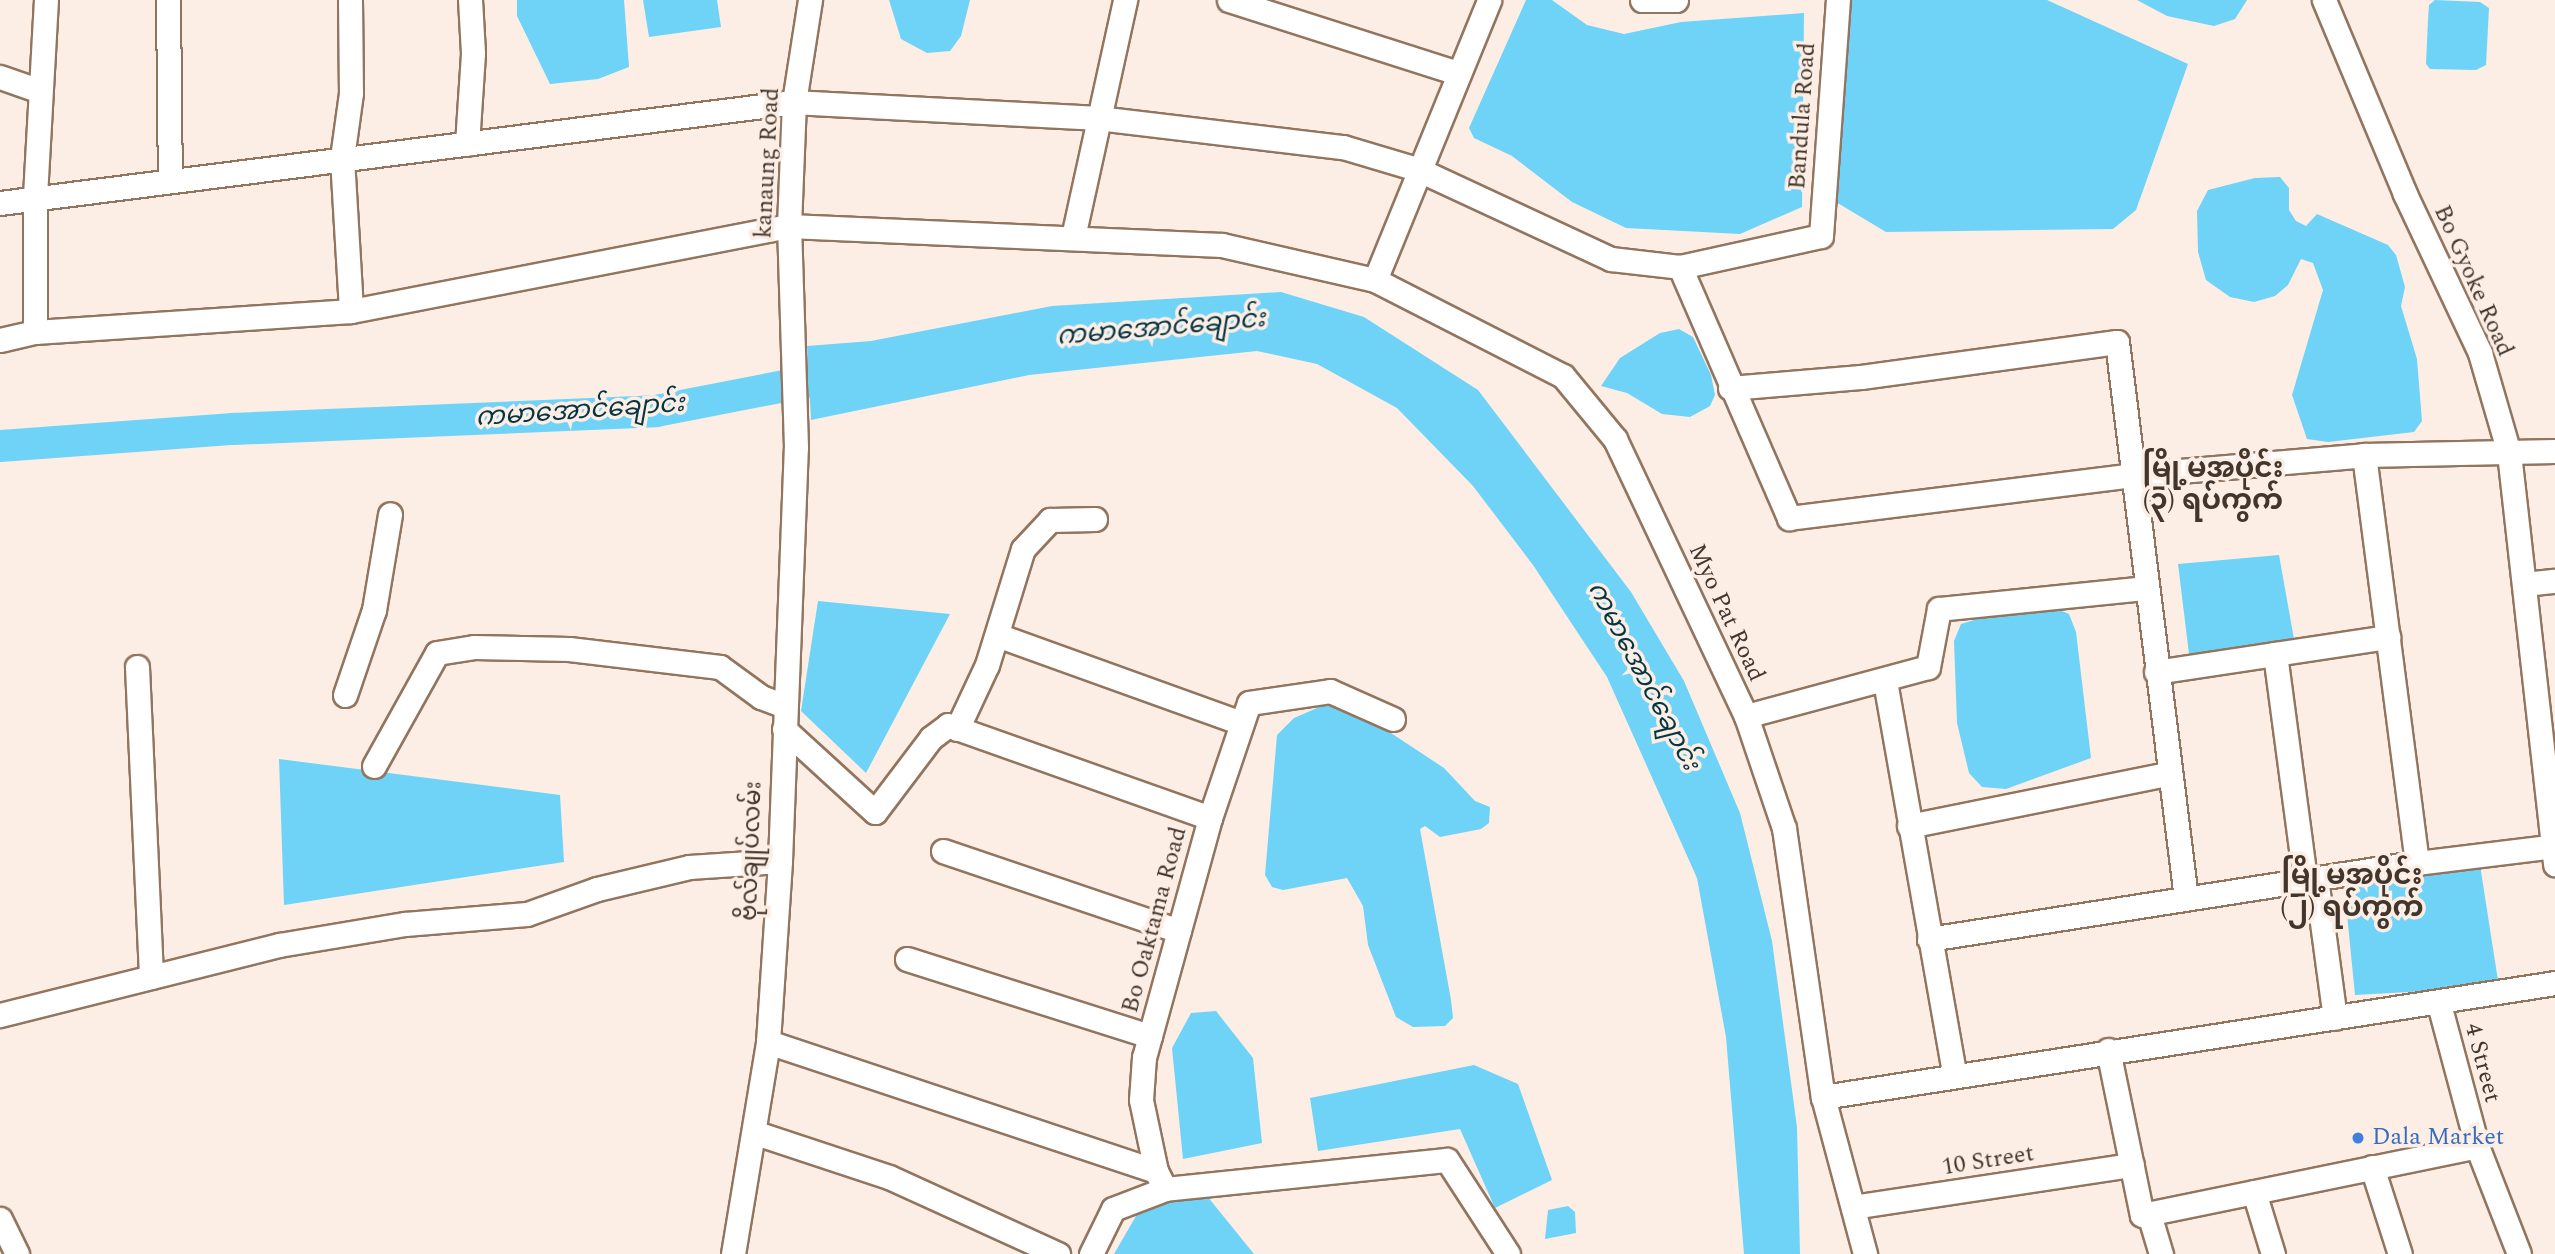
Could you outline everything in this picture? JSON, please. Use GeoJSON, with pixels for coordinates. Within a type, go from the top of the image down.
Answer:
{"type":"FeatureCollection","features":[{"type":"Feature","properties":{"kind":"street"},"geometry":{"type":"LineString","coordinates":[[35,332],[35,196],[46,0]]}},
{"type":"Feature","properties":{"kind":"street"},"geometry":{"type":"LineString","coordinates":[[168,0],[170,180]]}},
{"type":"Feature","properties":{"kind":"street"},"geometry":{"type":"LineString","coordinates":[[350,0],[351,93],[342,158],[351,310]]}},
{"type":"Feature","properties":{"kind":"street"},"geometry":{"type":"LineString","coordinates":[[467,144],[473,53],[470,0]]}},
{"type":"Feature","properties":{"kind":"street","name":"kanaung Road"},"geometry":{"type":"LineString","coordinates":[[796,447],[789,226],[794,102],[810,0]]}},
{"type":"Feature","properties":{"kind":"street"},"geometry":{"type":"LineString","coordinates":[[1073,237],[1125,0]]}},
{"type":"Feature","properties":{"kind":"street"},"geometry":{"type":"LineString","coordinates":[[1229,0],[1284,9],[1458,73]]}},
{"type":"Feature","properties":{"kind":"street"},"geometry":{"type":"LineString","coordinates":[[1375,280],[1417,169],[1489,0]]}},
{"type":"Feature","properties":{"kind":"street"},"geometry":{"type":"LineString","coordinates":[[1642,0],[1676,0]]}},
{"type":"Feature","properties":{"kind":"street","name":"Bandula Road"},"geometry":{"type":"LineString","coordinates":[[1680,267],[1821,236],[1838,0]]}},
{"type":"Feature","properties":{"kind":"street","name":"Bo Gyoke Road"},"geometry":{"type":"LineString","coordinates":[[2324,0],[2405,194],[2480,353],[2509,453],[2525,584],[2547,713],[2554,852]]}},
{"type":"Feature","properties":{"kind":"street"},"geometry":{"type":"LineString","coordinates":[[0,77],[40,91]]}},
{"type":"Feature","properties":{"kind":"street"},"geometry":{"type":"LineString","coordinates":[[0,203],[35,196],[794,102],[1098,118],[1343,147],[1417,169],[1611,259],[1680,267],[1730,388],[1789,518],[2133,475],[2364,455],[2555,451]]}},
{"type":"Feature","properties":{"kind":"street","name":"Myo Pat Road"},"geometry":{"type":"LineString","coordinates":[[0,340],[35,332],[351,310],[789,226],[1222,245],[1375,280],[1563,376],[1615,439],[1746,716],[1784,828],[1823,1097],[1865,1254]]}},
{"type":"Feature","properties":{"kind":"street"},"geometry":{"type":"LineString","coordinates":[[1730,388],[1861,377],[2117,342],[2155,672],[2186,898]]}},
{"type":"Feature","properties":{"kind":"street","name":"ဗိုလ်ချုပ်လမ်း"},"geometry":{"type":"LineString","coordinates":[[733,1254],[756,1133],[768,1042],[780,861],[796,447]]}},
{"type":"Feature","properties":{"kind":"street"},"geometry":{"type":"LineString","coordinates":[[2364,455],[2417,863]]}},
{"type":"Feature","properties":{"kind":"street"},"geometry":{"type":"LineString","coordinates":[[345,695],[373,610],[390,514]]}},
{"type":"Feature","properties":{"kind":"street"},"geometry":{"type":"LineString","coordinates":[[784,729],[875,812],[931,738],[948,725],[957,729],[997,635],[1017,563],[1031,539],[1050,520],[1095,519]]}},
{"type":"Feature","properties":{"kind":"street"},"geometry":{"type":"LineString","coordinates":[[2525,584],[2555,581]]}},
{"type":"Feature","properties":{"kind":"street"},"geometry":{"type":"LineString","coordinates":[[1746,716],[1885,681],[1928,667],[1939,609],[2146,588]]}},
{"type":"Feature","properties":{"kind":"street"},"geometry":{"type":"LineString","coordinates":[[997,635],[1242,723]]}},
{"type":"Feature","properties":{"kind":"street"},"geometry":{"type":"LineString","coordinates":[[2155,672],[2388,637]]}},
{"type":"Feature","properties":{"kind":"street"},"geometry":{"type":"LineString","coordinates":[[374,766],[437,653],[461,649],[569,649],[720,667],[761,697],[785,706]]}},
{"type":"Feature","properties":{"kind":"street"},"geometry":{"type":"LineString","coordinates":[[2275,654],[2335,1018]]}},
{"type":"Feature","properties":{"kind":"street"},"geometry":{"type":"LineString","coordinates":[[137,667],[151,977]]}},
{"type":"Feature","properties":{"kind":"street"},"geometry":{"type":"LineString","coordinates":[[1885,681],[1928,939],[1954,1074]]}},
{"type":"Feature","properties":{"kind":"street"},"geometry":{"type":"LineString","coordinates":[[1210,818],[1249,703],[1330,691],[1393,719]]}},
{"type":"Feature","properties":{"kind":"street","name":"Bo Oaktama Road"},"geometry":{"type":"LineString","coordinates":[[957,729],[1210,818],[1150,1036],[1141,1100],[1161,1180]]}},
{"type":"Feature","properties":{"kind":"street"},"geometry":{"type":"LineString","coordinates":[[1909,826],[2168,774]]}},
{"type":"Feature","properties":{"kind":"street"},"geometry":{"type":"LineString","coordinates":[[943,851],[1179,931]]}},
{"type":"Feature","properties":{"kind":"street"},"geometry":{"type":"LineString","coordinates":[[1928,939],[2417,863],[2554,852]]}},
{"type":"Feature","properties":{"kind":"street"},"geometry":{"type":"LineString","coordinates":[[0,1015],[332,935],[405,924],[527,914],[597,889],[688,867],[780,861]]}},
{"type":"Feature","properties":{"kind":"street"},"geometry":{"type":"LineString","coordinates":[[907,958],[1150,1036]]}},
{"type":"Feature","properties":{"kind":"street"},"geometry":{"type":"LineString","coordinates":[[1823,1097],[2108,1049],[2439,1004],[2555,983]]}},
{"type":"Feature","properties":{"kind":"street","name":"4 Street"},"geometry":{"type":"LineString","coordinates":[[2439,1004],[2477,1146],[2519,1254]]}},
{"type":"Feature","properties":{"kind":"street"},"geometry":{"type":"LineString","coordinates":[[768,1042],[1161,1180],[1290,1179],[1436,1159],[1447,1160],[1508,1254]]}},
{"type":"Feature","properties":{"kind":"street"},"geometry":{"type":"LineString","coordinates":[[2108,1049],[2142,1215],[2477,1146]]}},
{"type":"Feature","properties":{"kind":"street"},"geometry":{"type":"LineString","coordinates":[[756,1133],[889,1177],[1058,1254]]}},
{"type":"Feature","properties":{"kind":"street","name":"10 Street"},"geometry":{"type":"LineString","coordinates":[[1853,1208],[2132,1166]]}},
{"type":"Feature","properties":{"kind":"street"},"geometry":{"type":"LineString","coordinates":[[2372,1167],[2400,1254]]}},
{"type":"Feature","properties":{"kind":"street"},"geometry":{"type":"LineString","coordinates":[[1091,1254],[1112,1209],[1161,1180]]}},
{"type":"Feature","properties":{"kind":"street"},"geometry":{"type":"LineString","coordinates":[[2254,1192],[2273,1254]]}},
{"type":"Feature","properties":{"kind":"street"},"geometry":{"type":"LineString","coordinates":[[2149,1213],[2161,1254]]}},
{"type":"Feature","properties":{"kind":"street"},"geometry":{"type":"LineString","coordinates":[[0,1219],[17,1254]]}},
{"type":"Feature","properties":{"kind":"water"},"geometry":{"type":"Polygon","coordinates":[[[517,0],[624,0],[629,67],[598,79],[550,84],[517,16],[517,0]]]}},
{"type":"Feature","properties":{"kind":"water"},"geometry":{"type":"Polygon","coordinates":[[[643,0],[717,0],[721,27],[649,37],[643,0]]]}},
{"type":"Feature","properties":{"kind":"water"},"geometry":{"type":"Polygon","coordinates":[[[889,0],[970,0],[961,36],[950,51],[927,53],[901,39],[889,0]]]}},
{"type":"Feature","properties":{"kind":"water"},"geometry":{"type":"Polygon","coordinates":[[[1526,0],[1552,0],[1587,25],[1624,34],[1681,22],[1804,13],[1802,207],[1740,234],[1626,228],[1572,202],[1512,156],[1474,138],[1469,128],[1526,0]]]}},
{"type":"Feature","properties":{"kind":"water"},"geometry":{"type":"Polygon","coordinates":[[[1849,0],[2047,0],[2188,64],[2136,210],[2113,229],[1886,232],[1836,202],[1849,0]]]}},
{"type":"Feature","properties":{"kind":"water"},"geometry":{"type":"Polygon","coordinates":[[[2137,0],[2247,0],[2235,19],[2214,26],[2167,16],[2137,0]]]}},
{"type":"Feature","properties":{"kind":"water"},"geometry":{"type":"Polygon","coordinates":[[[2435,0],[2480,2],[2489,8],[2486,65],[2476,70],[2430,69],[2426,64],[2429,5],[2435,0]]]}},
{"type":"Feature","properties":{"kind":"water"},"geometry":{"type":"Polygon","coordinates":[[[2280,177],[2289,188],[2289,210],[2296,221],[2306,226],[2317,214],[2388,245],[2396,255],[2405,287],[2401,306],[2417,359],[2422,421],[2414,432],[2328,442],[2307,439],[2292,395],[2323,290],[2313,263],[2301,259],[2288,285],[2275,296],[2254,302],[2230,297],[2206,280],[2198,252],[2197,211],[2208,190],[2255,178],[2280,177]]]}},
{"type":"Feature","properties":{"kind":"water"},"geometry":{"type":"Polygon","coordinates":[[[1281,292],[1364,317],[1478,390],[1631,592],[1684,681],[1740,813],[1772,941],[1797,1127],[1800,1254],[1744,1254],[1726,1037],[1697,878],[1607,677],[1533,565],[1473,486],[1397,408],[1317,364],[1257,351],[1029,375],[811,420],[807,346],[871,341],[1052,306],[1281,292]]]}},
{"type":"Feature","properties":{"kind":"water"},"geometry":{"type":"Polygon","coordinates":[[[1679,329],[1693,337],[1711,375],[1715,395],[1710,406],[1690,417],[1662,414],[1627,393],[1601,386],[1620,358],[1660,333],[1679,329]]]}},
{"type":"Feature","properties":{"kind":"water"},"geometry":{"type":"Polygon","coordinates":[[[2279,555],[2294,639],[2189,654],[2178,564],[2279,555]]]}},
{"type":"Feature","properties":{"kind":"water"},"geometry":{"type":"Polygon","coordinates":[[[818,601],[950,614],[866,773],[801,711],[818,601]]]}},
{"type":"Feature","properties":{"kind":"water"},"geometry":{"type":"Polygon","coordinates":[[[2057,609],[2069,614],[2076,632],[2091,758],[2006,789],[1982,787],[1969,773],[1957,723],[1954,641],[1961,624],[1994,614],[2057,609]]]}},
{"type":"Feature","properties":{"kind":"water"},"geometry":{"type":"Polygon","coordinates":[[[1324,705],[1363,715],[1444,768],[1475,801],[1490,807],[1489,823],[1481,829],[1440,837],[1425,826],[1420,829],[1451,1000],[1453,1018],[1445,1026],[1413,1027],[1396,1017],[1368,945],[1363,906],[1347,878],[1283,890],[1272,887],[1265,875],[1277,735],[1294,718],[1324,705]]]}},
{"type":"Feature","properties":{"kind":"water"},"geometry":{"type":"Polygon","coordinates":[[[279,759],[560,795],[564,862],[284,905],[279,759]]]}},
{"type":"Feature","properties":{"kind":"water"},"geometry":{"type":"Polygon","coordinates":[[[2480,865],[2499,987],[2355,995],[2344,884],[2480,865]]]}},
{"type":"Feature","properties":{"kind":"water"},"geometry":{"type":"Polygon","coordinates":[[[1216,1011],[1253,1058],[1262,1143],[1183,1159],[1172,1048],[1191,1013],[1216,1011]]]}},
{"type":"Feature","properties":{"kind":"water"},"geometry":{"type":"Polygon","coordinates":[[[1474,1065],[1518,1084],[1552,1180],[1495,1208],[1460,1129],[1318,1151],[1310,1098],[1474,1065]]]}},
{"type":"Feature","properties":{"kind":"water"},"geometry":{"type":"Polygon","coordinates":[[[1207,1196],[1254,1254],[1114,1254],[1147,1197],[1207,1196]]]}},
{"type":"Feature","properties":{"kind":"water"},"geometry":{"type":"Polygon","coordinates":[[[1568,1206],[1575,1212],[1576,1233],[1545,1239],[1548,1210],[1568,1206]]]}},
{"type":"Feature","properties":{"kind":"waterway","name":"ကမာအောင်ချောင်း"},"geometry":{"type":"LineString","coordinates":[[0,446],[233,429],[656,411],[851,373]]}},
{"type":"Feature","properties":{"kind":"place","name":"Dala Market"},"geometry":{"type":"Point","coordinates":[2358,1138]}},
{"type":"Feature","properties":{"kind":"district","name":"မြို့မအပိုင်း (၃) ရပ်ကွက်"},"geometry":{"type":"Point","coordinates":[2213,485]}},
{"type":"Feature","properties":{"kind":"district","name":"မြို့မအပိုင်း (၂) ရပ်ကွက်"},"geometry":{"type":"Point","coordinates":[2352,892]}}]}
